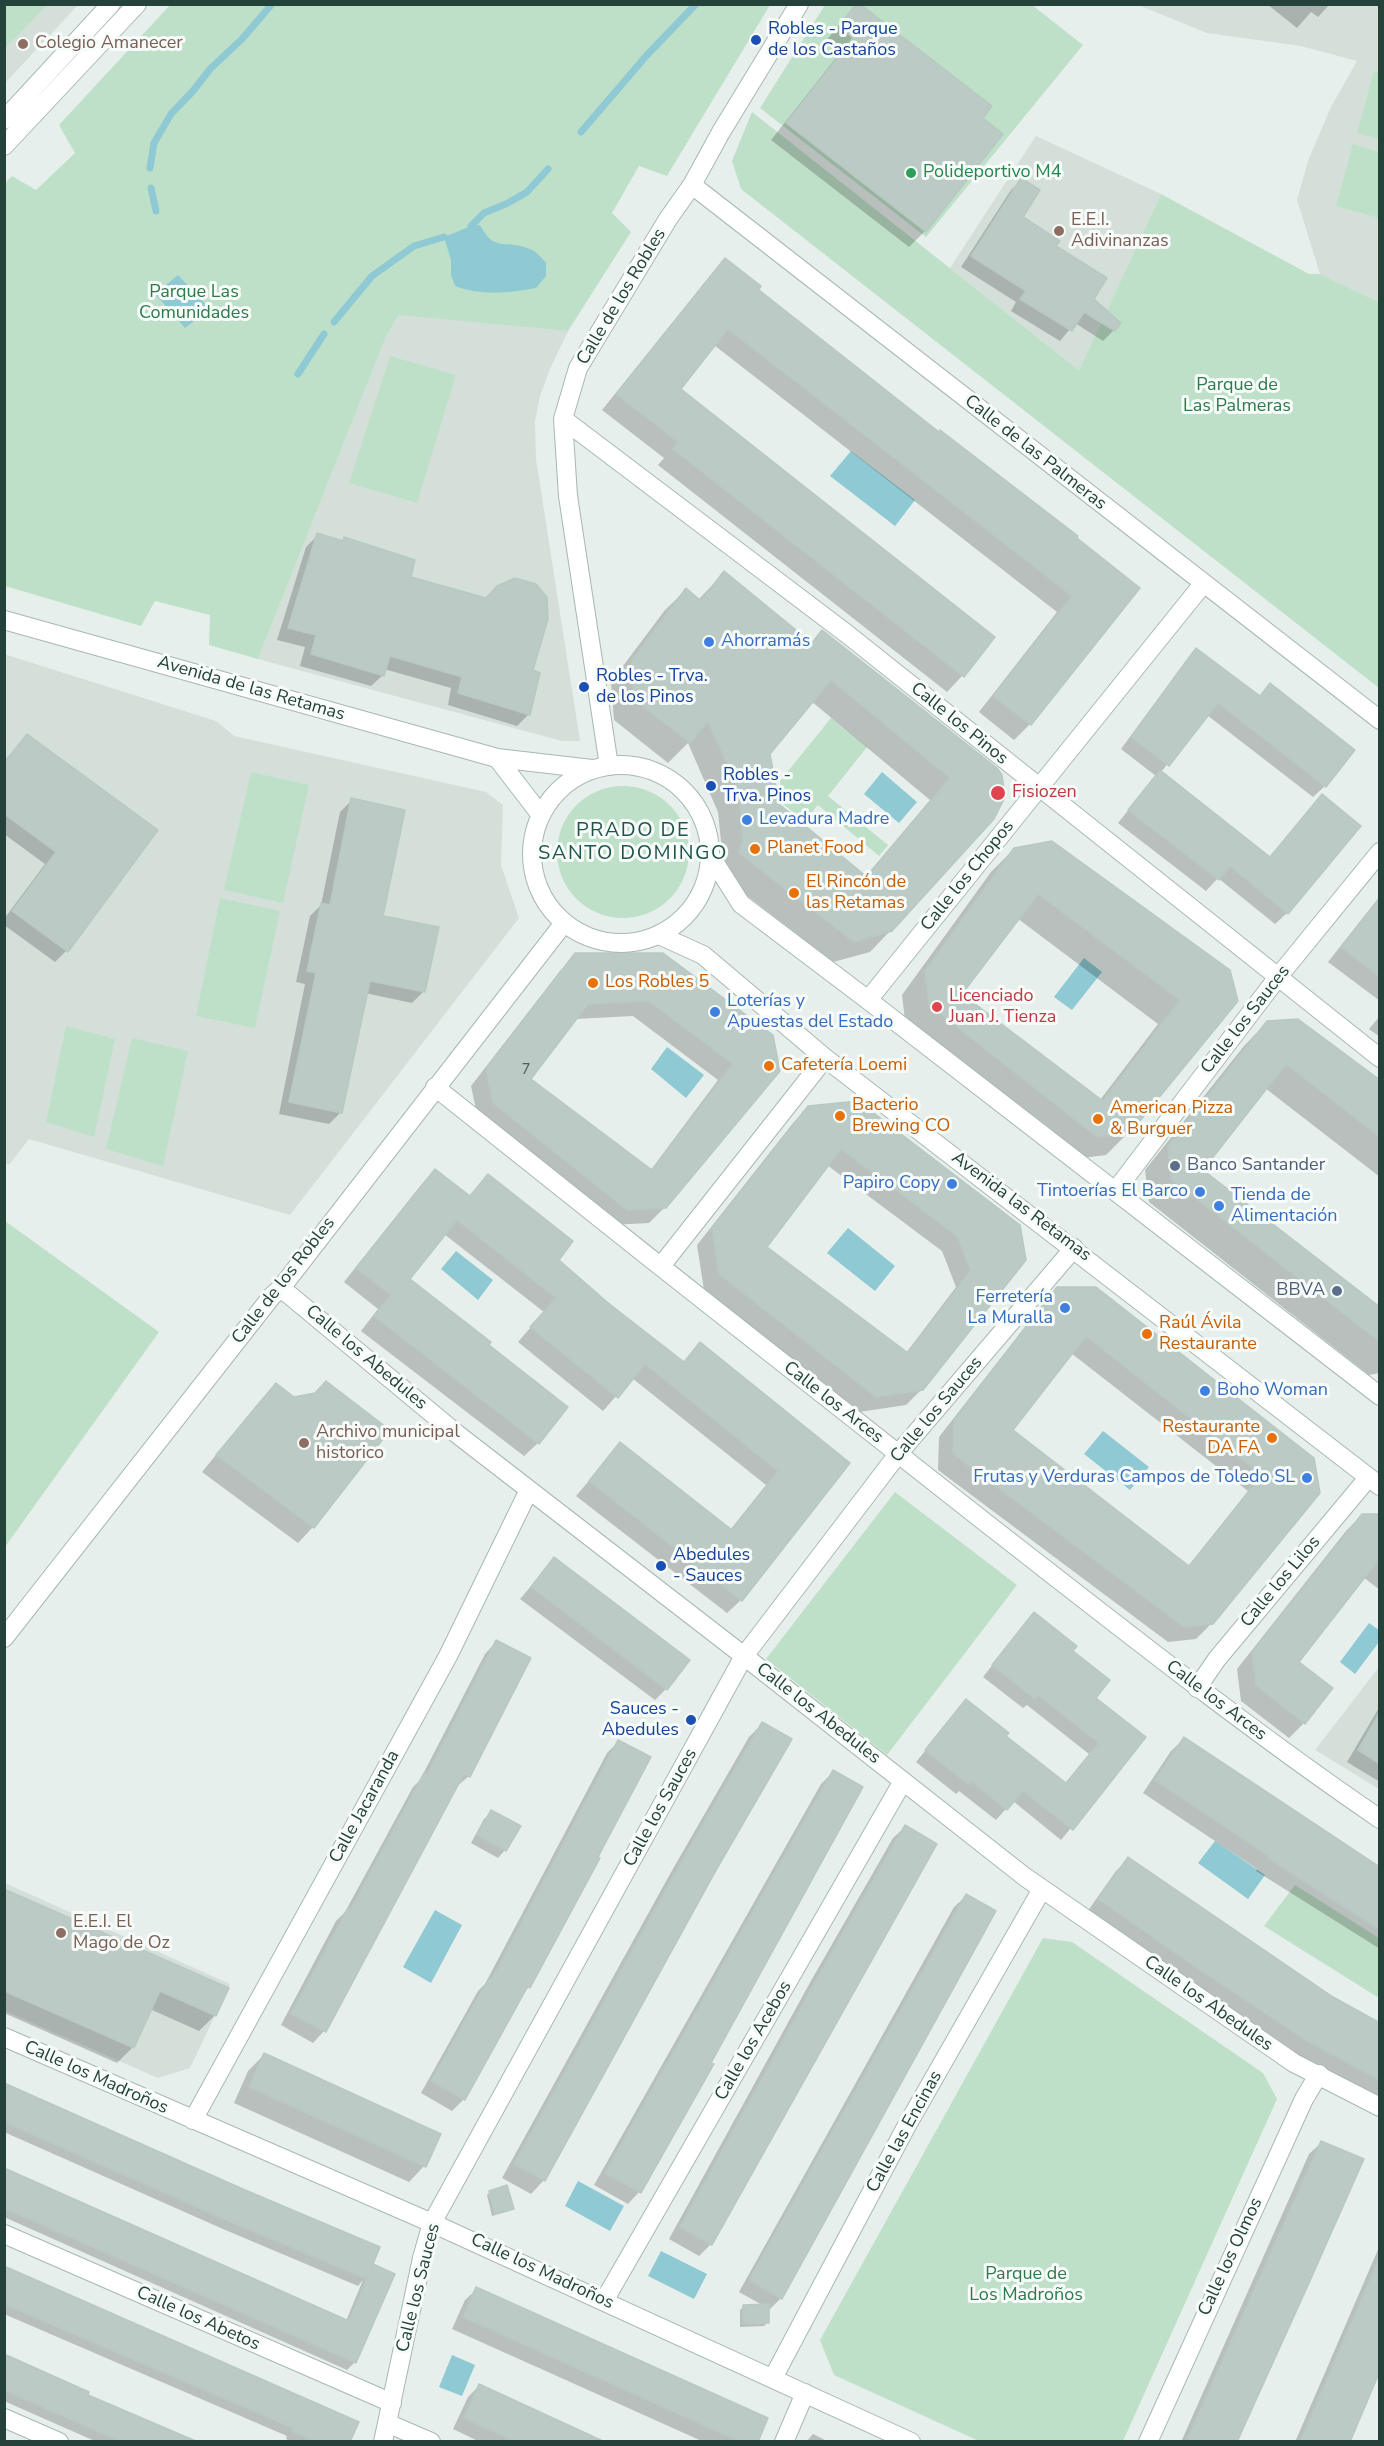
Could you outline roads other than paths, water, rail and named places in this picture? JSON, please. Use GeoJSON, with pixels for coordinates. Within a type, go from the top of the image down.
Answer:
{"type":"FeatureCollection","features":[{"type":"Feature","properties":{"kind":"street"},"geometry":{"type":"LineString","coordinates":[[4,120],[111,4]]}},
{"type":"Feature","properties":{"kind":"street"},"geometry":{"type":"LineString","coordinates":[[4,146],[137,4]]}},
{"type":"Feature","properties":{"kind":"street","name":"Calle de los Robles"},"geometry":{"type":"LineString","coordinates":[[600,767],[568,496],[563,419],[578,368],[668,219],[692,185],[721,132],[799,4]]}},
{"type":"Feature","properties":{"kind":"street","name":"Calle de las Palmeras"},"geometry":{"type":"LineString","coordinates":[[692,185],[1380,720]]}},
{"type":"Feature","properties":{"kind":"street","name":"Calle los Pinos"},"geometry":{"type":"LineString","coordinates":[[563,419],[846,634],[1380,1058]]}},
{"type":"Feature","properties":{"kind":"street","name":"Calle los Chopos"},"geometry":{"type":"LineString","coordinates":[[868,1000],[1203,584]]}},
{"type":"Feature","properties":{"kind":"street","name":"Avenida de las Retamas"},"geometry":{"type":"LineString","coordinates":[[4,620],[497,758],[600,767]]}},
{"type":"Feature","properties":{"kind":"street"},"geometry":{"type":"LineString","coordinates":[[497,758],[540,814]]}},
{"type":"Feature","properties":{"kind":"street"},"geometry":{"type":"LineString","coordinates":[[635,766],[661,774],[682,789],[700,814],[709,841],[710,855],[706,879],[696,902],[680,921],[659,935],[635,942],[610,943],[585,936],[564,923],[544,901],[533,873],[532,843],[540,814],[554,795],[571,780],[600,767],[635,766]]}},
{"type":"Feature","properties":{"kind":"street","name":"Calle los Sauces"},"geometry":{"type":"LineString","coordinates":[[1116,1190],[1278,977],[1380,852]]}},
{"type":"Feature","properties":{"kind":"street"},"geometry":{"type":"LineString","coordinates":[[710,855],[741,904],[1116,1190],[1380,1396]]}},
{"type":"Feature","properties":{"kind":"street","name":"Calle de los Robles"},"geometry":{"type":"LineString","coordinates":[[4,1638],[272,1296],[281,1288],[564,923]]}},
{"type":"Feature","properties":{"kind":"street","name":"Avenida las Retamas"},"geometry":{"type":"LineString","coordinates":[[659,935],[703,955],[825,1058],[1074,1248],[1374,1482]]}},
{"type":"Feature","properties":{"kind":"street"},"geometry":{"type":"LineString","coordinates":[[661,1266],[825,1058]]}},
{"type":"Feature","properties":{"kind":"street","name":"Calle los Arces"},"geometry":{"type":"LineString","coordinates":[[435,1088],[1197,1688],[1304,1767],[1380,1819]]}},
{"type":"Feature","properties":{"kind":"street","name":"Calle los Sauces"},"geometry":{"type":"LineString","coordinates":[[383,2442],[422,2258],[432,2223],[744,1656],[898,1454],[1074,1248]]}},
{"type":"Feature","properties":{"kind":"street","name":"Calle los Abedules"},"geometry":{"type":"LineString","coordinates":[[281,1288],[457,1434],[1042,1889],[1294,2063],[1380,2107]]}},
{"type":"Feature","properties":{"kind":"street","name":"Calle los Lilos"},"geometry":{"type":"LineString","coordinates":[[1197,1688],[1218,1659],[1374,1482]]}},
{"type":"Feature","properties":{"kind":"street","name":"Calle Jacaranda"},"geometry":{"type":"LineString","coordinates":[[193,2120],[448,1656],[529,1490]]}},
{"type":"Feature","properties":{"kind":"street","name":"Calle los Acebos"},"geometry":{"type":"LineString","coordinates":[[604,2301],[903,1781]]}},
{"type":"Feature","properties":{"kind":"street","name":"Calle las Encinas"},"geometry":{"type":"LineString","coordinates":[[773,2378],[906,2127],[1042,1889]]}},
{"type":"Feature","properties":{"kind":"street","name":"Calle los Madroños"},"geometry":{"type":"LineString","coordinates":[[4,2037],[432,2223],[911,2442]]}},
{"type":"Feature","properties":{"kind":"street","name":"Calle los Olmos"},"geometry":{"type":"LineString","coordinates":[[1148,2442],[1299,2110],[1319,2074]]}},
{"type":"Feature","properties":{"kind":"street","name":"Calle los Abetos"},"geometry":{"type":"LineString","coordinates":[[4,2234],[392,2403]]}},
{"type":"Feature","properties":{"kind":"street"},"geometry":{"type":"LineString","coordinates":[[784,2442],[805,2393]]}},
{"type":"Feature","properties":{"kind":"street"},"geometry":{"type":"LineString","coordinates":[[4,2418],[59,2442]]}},
{"type":"Feature","properties":{"kind":"street"},"geometry":{"type":"LineString","coordinates":[[387,2423],[431,2442]]}},
{"type":"Feature","properties":{"kind":"water"},"geometry":{"type":"Polygon","coordinates":[[[480,225],[485,234],[495,242],[530,249],[542,258],[546,263],[546,276],[536,288],[496,293],[455,286],[444,237],[471,226],[480,225]]]}},
{"type":"Feature","properties":{"kind":"water"},"geometry":{"type":"Polygon","coordinates":[[[178,275],[210,309],[185,328],[155,294],[178,275]]]}},
{"type":"Feature","properties":{"kind":"water"},"geometry":{"type":"Polygon","coordinates":[[[851,451],[915,500],[895,526],[830,476],[851,451]]]}},
{"type":"Feature","properties":{"kind":"water"},"geometry":{"type":"Polygon","coordinates":[[[882,772],[917,802],[899,823],[864,794],[882,772]]]}},
{"type":"Feature","properties":{"kind":"water"},"geometry":{"type":"Polygon","coordinates":[[[1084,958],[1102,972],[1072,1010],[1054,997],[1084,958]]]}},
{"type":"Feature","properties":{"kind":"water"},"geometry":{"type":"Polygon","coordinates":[[[667,1047],[704,1075],[686,1098],[651,1069],[667,1047]]]}},
{"type":"Feature","properties":{"kind":"water"},"geometry":{"type":"Polygon","coordinates":[[[848,1228],[895,1266],[875,1291],[827,1253],[848,1228]]]}},
{"type":"Feature","properties":{"kind":"water"},"geometry":{"type":"Polygon","coordinates":[[[456,1251],[493,1280],[478,1300],[441,1269],[456,1251]]]}},
{"type":"Feature","properties":{"kind":"water"},"geometry":{"type":"Polygon","coordinates":[[[1103,1431],[1149,1467],[1130,1490],[1084,1454],[1103,1431]]]}},
{"type":"Feature","properties":{"kind":"water"},"geometry":{"type":"Polygon","coordinates":[[[1369,1623],[1379,1630],[1379,1642],[1355,1674],[1340,1662],[1369,1623]]]}},
{"type":"Feature","properties":{"kind":"water"},"geometry":{"type":"Polygon","coordinates":[[[1215,1841],[1265,1875],[1248,1899],[1198,1863],[1215,1841]]]}},
{"type":"Feature","properties":{"kind":"water"},"geometry":{"type":"Polygon","coordinates":[[[435,1910],[462,1925],[431,1983],[403,1967],[435,1910]]]}},
{"type":"Feature","properties":{"kind":"water"},"geometry":{"type":"Polygon","coordinates":[[[578,2181],[624,2206],[610,2231],[565,2206],[578,2181]]]}},
{"type":"Feature","properties":{"kind":"water"},"geometry":{"type":"Polygon","coordinates":[[[661,2251],[707,2274],[694,2299],[648,2276],[661,2251]]]}},
{"type":"Feature","properties":{"kind":"water"},"geometry":{"type":"Polygon","coordinates":[[[452,2355],[475,2365],[462,2396],[439,2387],[452,2355]]]}},
{"type":"Feature","properties":{"kind":"waterway"},"geometry":{"type":"LineString","coordinates":[[150,168],[154,143],[171,114],[272,4]]}},
{"type":"Feature","properties":{"kind":"waterway"},"geometry":{"type":"LineString","coordinates":[[581,132],[647,55],[696,4]]}},
{"type":"Feature","properties":{"kind":"waterway"},"geometry":{"type":"LineString","coordinates":[[471,226],[484,213],[527,192],[548,169]]}},
{"type":"Feature","properties":{"kind":"waterway"},"geometry":{"type":"LineString","coordinates":[[151,188],[156,211]]}},
{"type":"Feature","properties":{"kind":"waterway"},"geometry":{"type":"LineString","coordinates":[[334,322],[372,276],[414,246],[444,237]]}},
{"type":"Feature","properties":{"kind":"waterway"},"geometry":{"type":"LineString","coordinates":[[298,374],[324,334]]}},
{"type":"Feature","properties":{"kind":"place","name":"Robles - Parque de los Castaños"},"geometry":{"type":"Point","coordinates":[756,40]}},
{"type":"Feature","properties":{"kind":"place","name":"Colegio Amanecer"},"geometry":{"type":"Point","coordinates":[23,44]}},
{"type":"Feature","properties":{"kind":"place","name":"Polideportivo M4"},"geometry":{"type":"Point","coordinates":[911,173]}},
{"type":"Feature","properties":{"kind":"place","name":"E.E.I. Adivinanzas"},"geometry":{"type":"Point","coordinates":[1059,231]}},
{"type":"Feature","properties":{"kind":"place","name":"Ahorramás"},"geometry":{"type":"Point","coordinates":[709,642]}},
{"type":"Feature","properties":{"kind":"place","name":"Robles - Trva. de los Pinos"},"geometry":{"type":"Point","coordinates":[584,687]}},
{"type":"Feature","properties":{"kind":"place","name":"Robles - Trva. Pinos"},"geometry":{"type":"Point","coordinates":[711,786]}},
{"type":"Feature","properties":{"kind":"place","name":"Fisiozen"},"geometry":{"type":"Point","coordinates":[998,793]}},
{"type":"Feature","properties":{"kind":"place","name":"Levadura Madre"},"geometry":{"type":"Point","coordinates":[747,820]}},
{"type":"Feature","properties":{"kind":"place","name":"Planet Food"},"geometry":{"type":"Point","coordinates":[755,849]}},
{"type":"Feature","properties":{"kind":"place","name":"El Rincón de las Retamas"},"geometry":{"type":"Point","coordinates":[794,893]}},
{"type":"Feature","properties":{"kind":"place","name":"Los Robles 5"},"geometry":{"type":"Point","coordinates":[593,983]}},
{"type":"Feature","properties":{"kind":"place","name":"Licenciado Juan J. Tienza"},"geometry":{"type":"Point","coordinates":[937,1007]}},
{"type":"Feature","properties":{"kind":"place","name":"Loterías y Apuestas del Estado"},"geometry":{"type":"Point","coordinates":[715,1012]}},
{"type":"Feature","properties":{"kind":"place","name":"Cafetería Loemi"},"geometry":{"type":"Point","coordinates":[769,1066]}},
{"type":"Feature","properties":{"kind":"place","name":"Bacterio Brewing CO"},"geometry":{"type":"Point","coordinates":[840,1116]}},
{"type":"Feature","properties":{"kind":"place","name":"American Pizza & Burguer"},"geometry":{"type":"Point","coordinates":[1098,1119]}},
{"type":"Feature","properties":{"kind":"place","name":"Banco Santander"},"geometry":{"type":"Point","coordinates":[1175,1166]}},
{"type":"Feature","properties":{"kind":"place","name":"Papiro Copy"},"geometry":{"type":"Point","coordinates":[952,1184]}},
{"type":"Feature","properties":{"kind":"place","name":"Tintoerías El Barco"},"geometry":{"type":"Point","coordinates":[1200,1192]}},
{"type":"Feature","properties":{"kind":"place","name":"Tienda de Alimentación"},"geometry":{"type":"Point","coordinates":[1219,1206]}},
{"type":"Feature","properties":{"kind":"place","name":"BBVA"},"geometry":{"type":"Point","coordinates":[1337,1291]}},
{"type":"Feature","properties":{"kind":"place","name":"Ferretería La Muralla"},"geometry":{"type":"Point","coordinates":[1065,1308]}},
{"type":"Feature","properties":{"kind":"place","name":"Raúl Ávila Restaurante"},"geometry":{"type":"Point","coordinates":[1147,1334]}},
{"type":"Feature","properties":{"kind":"place","name":"Boho Woman"},"geometry":{"type":"Point","coordinates":[1205,1391]}},
{"type":"Feature","properties":{"kind":"place","name":"Restaurante DA FA"},"geometry":{"type":"Point","coordinates":[1272,1438]}},
{"type":"Feature","properties":{"kind":"place","name":"Archivo municipal historico"},"geometry":{"type":"Point","coordinates":[304,1443]}},
{"type":"Feature","properties":{"kind":"place","name":"Frutas y Verduras Campos de Toledo SL"},"geometry":{"type":"Point","coordinates":[1307,1478]}},
{"type":"Feature","properties":{"kind":"place","name":"Abedules - Sauces"},"geometry":{"type":"Point","coordinates":[661,1566]}},
{"type":"Feature","properties":{"kind":"place","name":"Sauces - Abedules"},"geometry":{"type":"Point","coordinates":[691,1720]}},
{"type":"Feature","properties":{"kind":"place","name":"E.E.I. El Mago de Oz"},"geometry":{"type":"Point","coordinates":[61,1933]}},
{"type":"Feature","properties":{"kind":"district","name":"PRADO DE SANTO DOMINGO"},"geometry":{"type":"Point","coordinates":[633,842]}},
{"type":"Feature","properties":{"kind":"park label","name":"Parque Las Comunidades"},"geometry":{"type":"Point","coordinates":[194,303]}},
{"type":"Feature","properties":{"kind":"park label","name":"Parque de Las Palmeras"},"geometry":{"type":"Point","coordinates":[1237,396]}},
{"type":"Feature","properties":{"kind":"park label","name":"Parque de Los Madroños"},"geometry":{"type":"Point","coordinates":[1026,2285]}}]}
